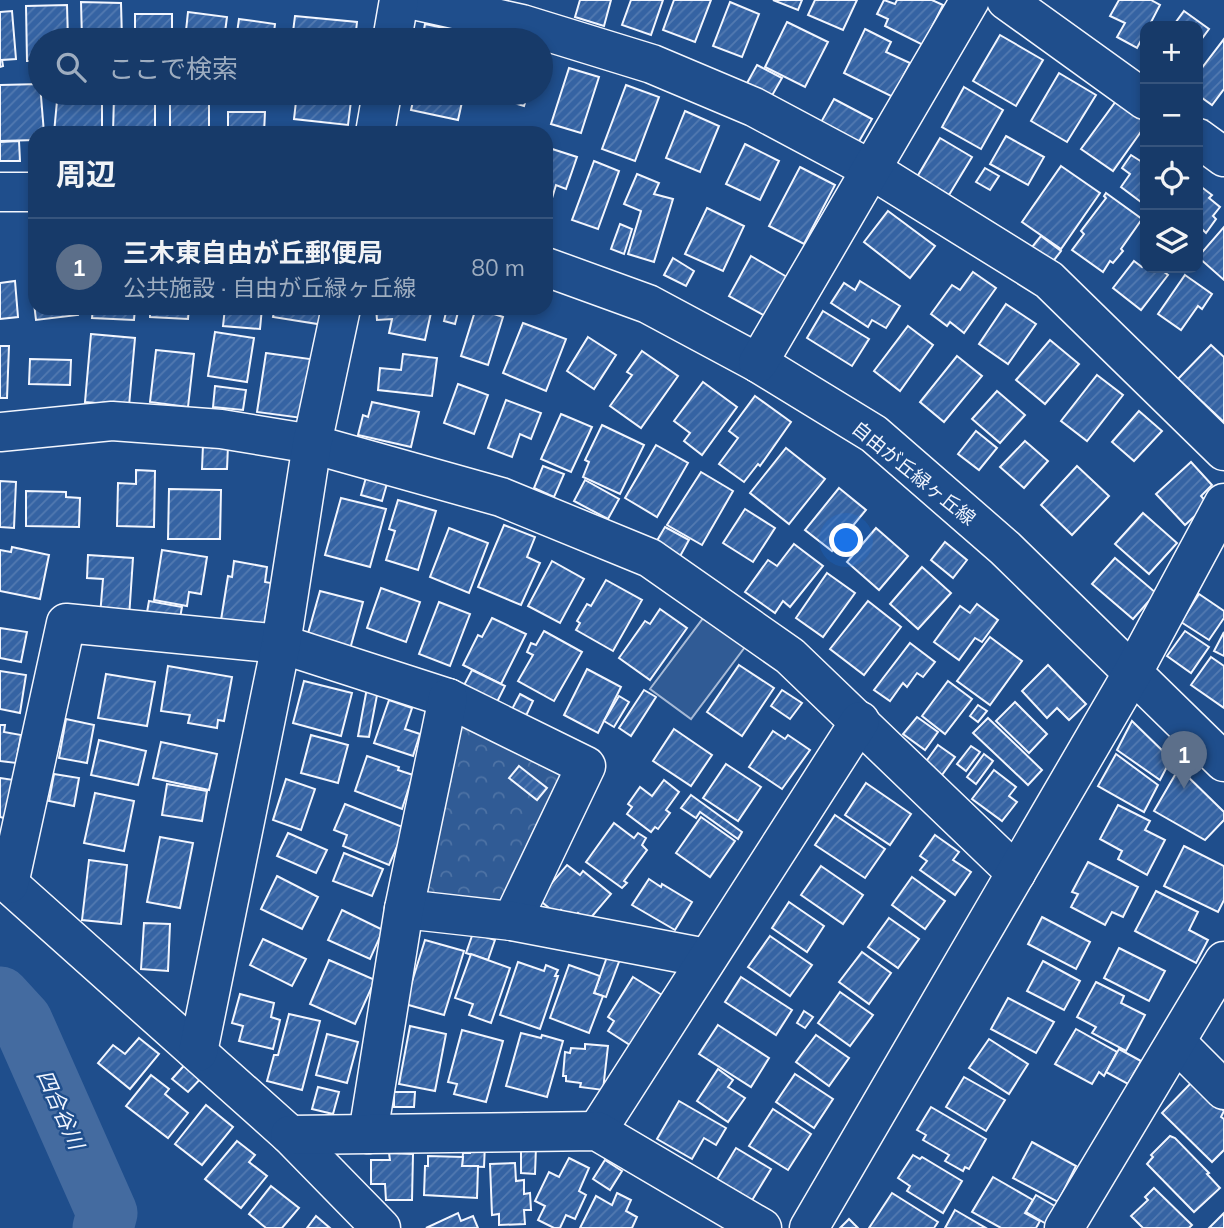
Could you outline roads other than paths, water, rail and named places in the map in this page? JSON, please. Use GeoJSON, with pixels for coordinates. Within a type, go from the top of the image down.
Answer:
{"type":"FeatureCollection","features":[{"type":"Feature","properties":{"kind":"street"},"geometry":{"type":"LineString","coordinates":[[394,28],[400,0]]}},
{"type":"Feature","properties":{"kind":"street"},"geometry":{"type":"LineString","coordinates":[[413,0],[535,28]]}},
{"type":"Feature","properties":{"kind":"street"},"geometry":{"type":"LineString","coordinates":[[758,363],[970,0]]}},
{"type":"Feature","properties":{"kind":"street"},"geometry":{"type":"LineString","coordinates":[[1006,0],[1140,96]]}},
{"type":"Feature","properties":{"kind":"street"},"geometry":{"type":"LineString","coordinates":[[553,34],[652,64],[754,107],[872,170],[1049,280],[1224,451]]}},
{"type":"Feature","properties":{"kind":"street"},"geometry":{"type":"LineString","coordinates":[[376,126],[380,105]]}},
{"type":"Feature","properties":{"kind":"street"},"geometry":{"type":"LineString","coordinates":[[1203,142],[1224,157]]}},
{"type":"Feature","properties":{"kind":"street"},"geometry":{"type":"LineString","coordinates":[[0,192],[28,192]]}},
{"type":"Feature","properties":{"kind":"street","name":"自由が丘緑ヶ丘線"},"geometry":{"type":"LineString","coordinates":[[553,270],[648,304],[758,363],[874,434],[1004,548],[1224,762]]}},
{"type":"Feature","properties":{"kind":"street"},"geometry":{"type":"LineString","coordinates":[[198,1052],[281,644],[312,444],[340,315]]}},
{"type":"Feature","properties":{"kind":"street"},"geometry":{"type":"LineString","coordinates":[[0,432],[112,421],[221,429],[312,444],[502,497],[650,558],[790,656],[1016,873]]}},
{"type":"Feature","properties":{"kind":"street"},"geometry":{"type":"LineString","coordinates":[[809,1228],[1133,672],[1224,503]]}},
{"type":"Feature","properties":{"kind":"street"},"geometry":{"type":"LineString","coordinates":[[381,1228],[290,1135],[4,880],[66,623],[281,644],[448,698],[586,766],[512,921]]}},
{"type":"Feature","properties":{"kind":"street"},"geometry":{"type":"LineString","coordinates":[[368,1134],[404,908],[448,698]]}},
{"type":"Feature","properties":{"kind":"street"},"geometry":{"type":"LineString","coordinates":[[597,1130],[859,721]]}},
{"type":"Feature","properties":{"kind":"street"},"geometry":{"type":"LineString","coordinates":[[404,908],[512,921],[706,957]]}},
{"type":"Feature","properties":{"kind":"street"},"geometry":{"type":"LineString","coordinates":[[1064,1228],[1224,961]]}},
{"type":"Feature","properties":{"kind":"street"},"geometry":{"type":"LineString","coordinates":[[1176,1042],[1224,1090]]}},
{"type":"Feature","properties":{"kind":"street"},"geometry":{"type":"LineString","coordinates":[[290,1135],[597,1130],[762,1228]]}},
{"type":"Feature","properties":{"kind":"waterway","name":"四合谷川"},"geometry":{"type":"LineString","coordinates":[[0,997],[22,1021],[107,1213],[103,1228]]}},
{"type":"Feature","properties":{"kind":"place","name":"三木東自由が丘郵便局"},"geometry":{"type":"Point","coordinates":[1184,789]}}]}
